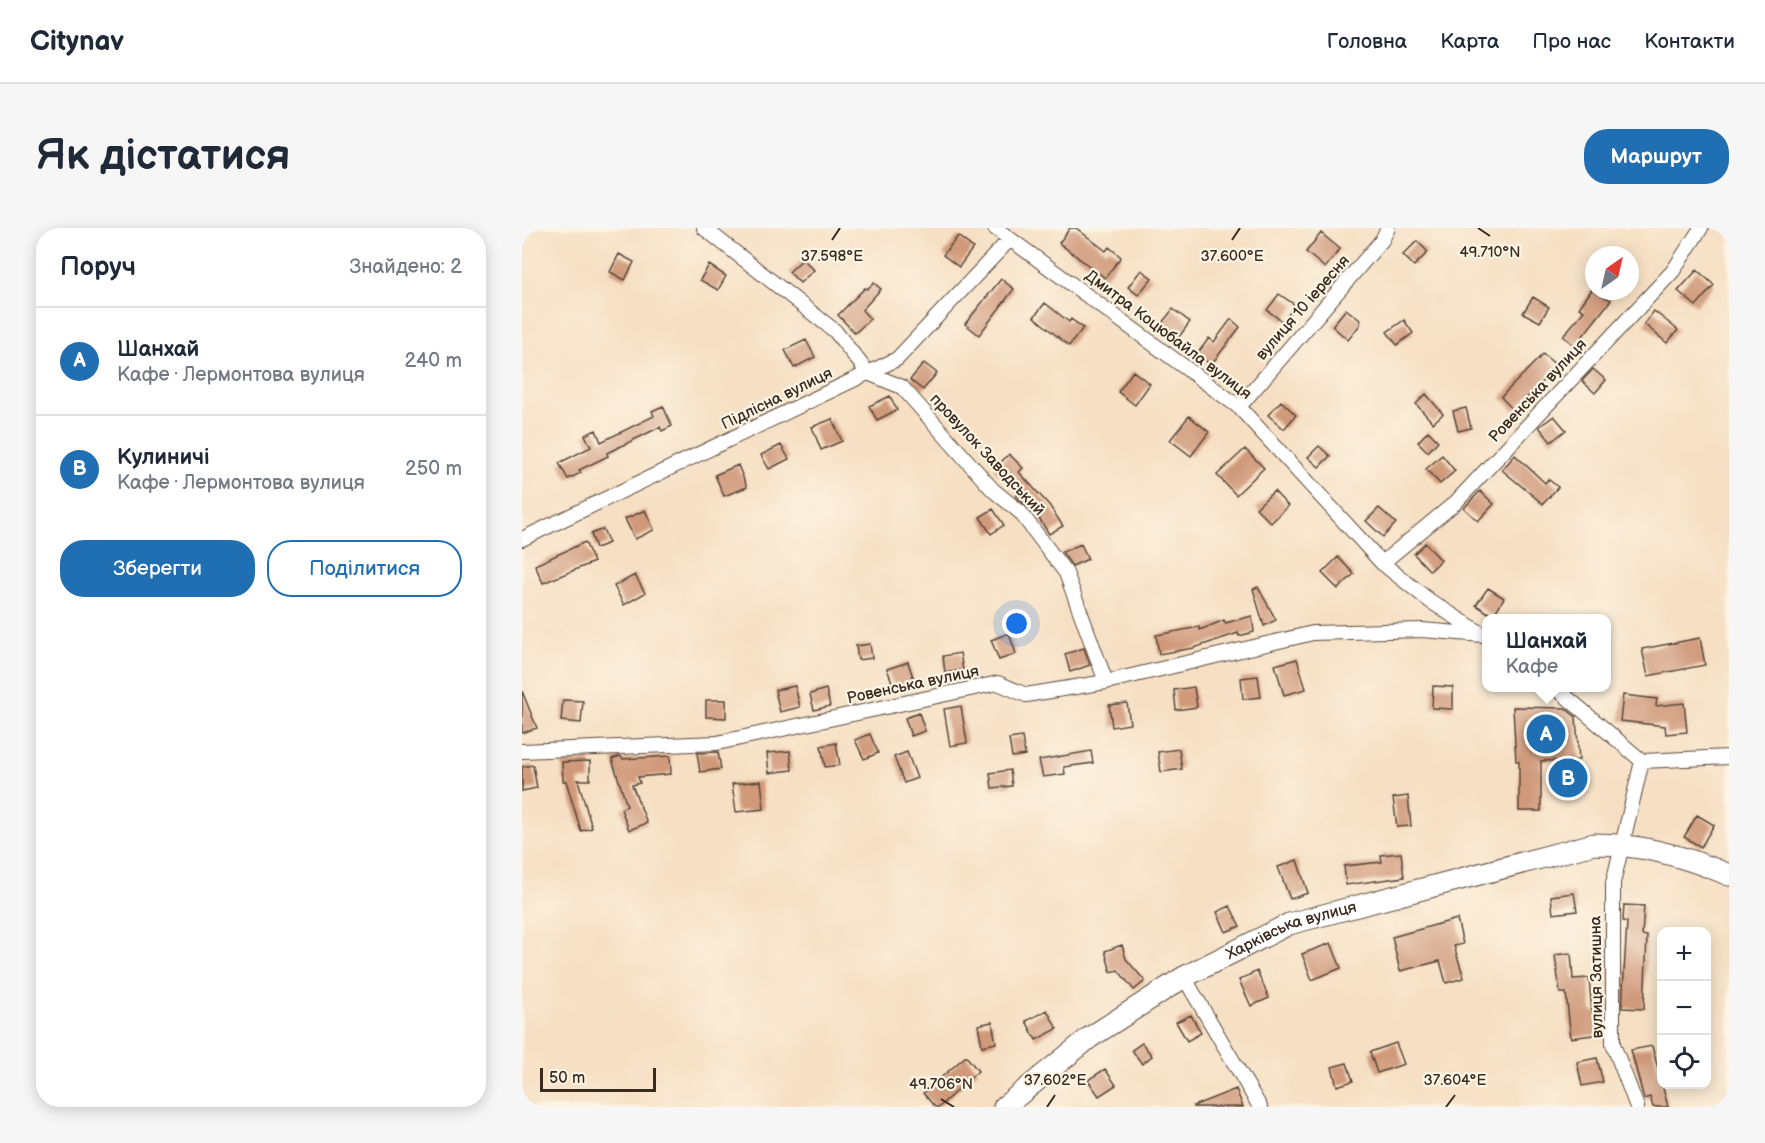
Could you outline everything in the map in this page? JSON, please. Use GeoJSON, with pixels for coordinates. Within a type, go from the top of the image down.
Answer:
{"type":"FeatureCollection","features":[{"type":"Feature","properties":{"kind":"main road","name":"Харківська вулиця"},"geometry":{"type":"LineString","coordinates":[[1004,1107],[1089,1038],[1184,977],[1289,924],[1594,844],[1622,844],[1665,851],[1729,875]]}},
{"type":"Feature","properties":{"kind":"street","name":"провулок Заводський"},"geometry":{"type":"LineString","coordinates":[[704,228],[835,331],[868,373],[902,387],[993,490],[1020,512],[1066,573],[1106,682]]}},
{"type":"Feature","properties":{"kind":"street","name":"Дмитра Коцюбайла вулиця"},"geometry":{"type":"LineString","coordinates":[[995,228],[1239,407],[1382,563],[1430,601],[1482,634]]}},
{"type":"Feature","properties":{"kind":"street","name":"вулиця 10 іересня"},"geometry":{"type":"LineString","coordinates":[[1239,407],[1382,240],[1388,228]]}},
{"type":"Feature","properties":{"kind":"street","name":"Ровенська вулиця"},"geometry":{"type":"LineString","coordinates":[[1382,563],[1455,503],[1673,271],[1701,228]]}},
{"type":"Feature","properties":{"kind":"street","name":"Підлісна вулиця"},"geometry":{"type":"LineString","coordinates":[[522,539],[897,359],[1010,239]]}},
{"type":"Feature","properties":{"kind":"street","name":"Ровенська вулиця"},"geometry":{"type":"LineString","coordinates":[[522,751],[717,743],[998,683],[1026,695],[1106,682],[1313,633],[1422,630],[1482,636]]}},
{"type":"Feature","properties":{"kind":"street"},"geometry":{"type":"LineString","coordinates":[[1563,692],[1642,761],[1729,757]]}},
{"type":"Feature","properties":{"kind":"street","name":"вулиця Затишна"},"geometry":{"type":"LineString","coordinates":[[1637,1107],[1613,1044],[1613,883],[1642,761]]}},
{"type":"Feature","properties":{"kind":"street"},"geometry":{"type":"LineString","coordinates":[[1184,977],[1260,1107]]}},
{"type":"Feature","properties":{"kind":"building"},"geometry":{"type":"Polygon","coordinates":[[[1070,228],[1076,228],[1106,251],[1109,247],[1121,257],[1105,278],[1059,243],[1070,228]]]}},
{"type":"Feature","properties":{"kind":"building"},"geometry":{"type":"Polygon","coordinates":[[[1321,233],[1340,249],[1325,268],[1306,252],[1321,233]]]}},
{"type":"Feature","properties":{"kind":"building"},"geometry":{"type":"Polygon","coordinates":[[[958,236],[973,248],[959,267],[943,255],[958,236]]]}},
{"type":"Feature","properties":{"kind":"building"},"geometry":{"type":"Polygon","coordinates":[[[1417,241],[1428,252],[1414,266],[1403,255],[1417,241]]]}},
{"type":"Feature","properties":{"kind":"building"},"geometry":{"type":"Polygon","coordinates":[[[619,254],[634,262],[625,280],[610,272],[619,254]]]}},
{"type":"Feature","properties":{"kind":"building"},"geometry":{"type":"Polygon","coordinates":[[[803,259],[814,270],[800,283],[789,272],[803,259]]]}},
{"type":"Feature","properties":{"kind":"building"},"geometry":{"type":"Polygon","coordinates":[[[709,265],[726,276],[718,290],[700,280],[709,265]]]}},
{"type":"Feature","properties":{"kind":"building"},"geometry":{"type":"Polygon","coordinates":[[[1141,270],[1152,278],[1138,295],[1128,287],[1141,270]]]}},
{"type":"Feature","properties":{"kind":"building"},"geometry":{"type":"Polygon","coordinates":[[[1697,270],[1714,285],[1696,306],[1678,291],[1697,270]]]}},
{"type":"Feature","properties":{"kind":"building"},"geometry":{"type":"Polygon","coordinates":[[[1001,279],[1014,289],[979,335],[965,324],[1001,279]]]}},
{"type":"Feature","properties":{"kind":"building"},"geometry":{"type":"Polygon","coordinates":[[[874,283],[881,289],[862,310],[870,319],[855,333],[838,315],[865,288],[867,289],[874,283]]]}},
{"type":"Feature","properties":{"kind":"building"},"geometry":{"type":"Polygon","coordinates":[[[1279,294],[1295,305],[1283,322],[1267,310],[1279,294]]]}},
{"type":"Feature","properties":{"kind":"building"},"geometry":{"type":"Polygon","coordinates":[[[1533,297],[1549,307],[1540,322],[1523,313],[1533,297]]]}},
{"type":"Feature","properties":{"kind":"building"},"geometry":{"type":"Polygon","coordinates":[[[1585,299],[1611,300],[1575,346],[1563,336],[1584,311],[1579,308],[1585,299]]]}},
{"type":"Feature","properties":{"kind":"building"},"geometry":{"type":"Polygon","coordinates":[[[1045,303],[1069,322],[1071,319],[1083,328],[1069,346],[1034,317],[1045,303]]]}},
{"type":"Feature","properties":{"kind":"building"},"geometry":{"type":"Polygon","coordinates":[[[1173,309],[1190,322],[1176,341],[1158,328],[1173,309]]]}},
{"type":"Feature","properties":{"kind":"building"},"geometry":{"type":"Polygon","coordinates":[[[1346,309],[1360,320],[1360,325],[1348,340],[1332,326],[1346,309]]]}},
{"type":"Feature","properties":{"kind":"building"},"geometry":{"type":"Polygon","coordinates":[[[1654,311],[1678,330],[1667,343],[1644,324],[1654,311]]]}},
{"type":"Feature","properties":{"kind":"building"},"geometry":{"type":"Polygon","coordinates":[[[1231,319],[1240,327],[1211,365],[1197,354],[1209,338],[1214,342],[1231,319]]]}},
{"type":"Feature","properties":{"kind":"building"},"geometry":{"type":"Polygon","coordinates":[[[1404,320],[1413,333],[1397,345],[1387,332],[1404,320]]]}},
{"type":"Feature","properties":{"kind":"building"},"geometry":{"type":"Polygon","coordinates":[[[806,340],[815,357],[794,368],[785,350],[806,340]]]}},
{"type":"Feature","properties":{"kind":"building"},"geometry":{"type":"Polygon","coordinates":[[[1543,354],[1557,366],[1514,411],[1501,397],[1543,354]]]}},
{"type":"Feature","properties":{"kind":"building"},"geometry":{"type":"Polygon","coordinates":[[[924,363],[937,373],[923,390],[910,380],[924,363]]]}},
{"type":"Feature","properties":{"kind":"building"},"geometry":{"type":"Polygon","coordinates":[[[1593,369],[1606,380],[1595,393],[1582,381],[1593,369]]]}},
{"type":"Feature","properties":{"kind":"building"},"geometry":{"type":"Polygon","coordinates":[[[1133,371],[1150,384],[1135,405],[1118,392],[1133,371]]]}},
{"type":"Feature","properties":{"kind":"building"},"geometry":{"type":"Polygon","coordinates":[[[1426,394],[1443,414],[1433,423],[1416,404],[1426,394]]]}},
{"type":"Feature","properties":{"kind":"building"},"geometry":{"type":"Polygon","coordinates":[[[890,396],[897,410],[877,420],[869,406],[890,396]]]}},
{"type":"Feature","properties":{"kind":"building"},"geometry":{"type":"Polygon","coordinates":[[[1281,401],[1296,415],[1284,429],[1268,415],[1281,401]]]}},
{"type":"Feature","properties":{"kind":"building"},"geometry":{"type":"Polygon","coordinates":[[[663,406],[672,426],[662,431],[660,427],[607,453],[608,456],[579,470],[581,473],[568,479],[559,463],[591,447],[585,435],[596,430],[601,442],[654,416],[652,411],[663,406]]]}},
{"type":"Feature","properties":{"kind":"building"},"geometry":{"type":"Polygon","coordinates":[[[1466,408],[1471,428],[1458,431],[1453,411],[1466,408]]]}},
{"type":"Feature","properties":{"kind":"building"},"geometry":{"type":"Polygon","coordinates":[[[1189,416],[1209,432],[1191,456],[1170,440],[1189,416]]]}},
{"type":"Feature","properties":{"kind":"building"},"geometry":{"type":"Polygon","coordinates":[[[1554,416],[1566,430],[1551,442],[1539,427],[1554,416]]]}},
{"type":"Feature","properties":{"kind":"building"},"geometry":{"type":"Polygon","coordinates":[[[832,419],[842,441],[821,450],[812,427],[832,419]]]}},
{"type":"Feature","properties":{"kind":"building"},"geometry":{"type":"Polygon","coordinates":[[[1428,431],[1438,441],[1428,452],[1418,442],[1428,431]]]}},
{"type":"Feature","properties":{"kind":"building"},"geometry":{"type":"Polygon","coordinates":[[[781,445],[789,459],[769,469],[761,455],[781,445]]]}},
{"type":"Feature","properties":{"kind":"building"},"geometry":{"type":"Polygon","coordinates":[[[1319,446],[1330,456],[1319,467],[1308,457],[1319,446]]]}},
{"type":"Feature","properties":{"kind":"building"},"geometry":{"type":"Polygon","coordinates":[[[1245,449],[1264,468],[1236,495],[1217,475],[1245,449]]]}},
{"type":"Feature","properties":{"kind":"building"},"geometry":{"type":"Polygon","coordinates":[[[1009,454],[1023,468],[1019,472],[1049,505],[1063,526],[1049,534],[1030,504],[1028,507],[1016,497],[1019,493],[994,469],[1009,454]]]}},
{"type":"Feature","properties":{"kind":"building"},"geometry":{"type":"Polygon","coordinates":[[[1442,455],[1455,471],[1440,484],[1426,469],[1442,455]]]}},
{"type":"Feature","properties":{"kind":"building"},"geometry":{"type":"Polygon","coordinates":[[[1515,455],[1545,483],[1548,479],[1558,487],[1543,504],[1502,470],[1515,455]]]}},
{"type":"Feature","properties":{"kind":"building"},"geometry":{"type":"Polygon","coordinates":[[[738,465],[747,487],[724,496],[715,475],[738,465]]]}},
{"type":"Feature","properties":{"kind":"building"},"geometry":{"type":"Polygon","coordinates":[[[1274,491],[1288,506],[1271,523],[1256,508],[1274,491]]]}},
{"type":"Feature","properties":{"kind":"building"},"geometry":{"type":"Polygon","coordinates":[[[1480,491],[1494,504],[1478,521],[1464,508],[1480,491]]]}},
{"type":"Feature","properties":{"kind":"building"},"geometry":{"type":"Polygon","coordinates":[[[1379,508],[1396,523],[1383,537],[1366,521],[1379,508]]]}},
{"type":"Feature","properties":{"kind":"building"},"geometry":{"type":"Polygon","coordinates":[[[993,509],[1004,525],[991,534],[980,517],[993,509]]]}},
{"type":"Feature","properties":{"kind":"building"},"geometry":{"type":"Polygon","coordinates":[[[645,510],[654,530],[635,539],[625,519],[645,510]]]}},
{"type":"Feature","properties":{"kind":"building"},"geometry":{"type":"Polygon","coordinates":[[[603,529],[609,543],[596,548],[591,534],[603,529]]]}},
{"type":"Feature","properties":{"kind":"building"},"geometry":{"type":"Polygon","coordinates":[[[585,542],[594,562],[543,583],[535,565],[585,542]]]}},
{"type":"Feature","properties":{"kind":"building"},"geometry":{"type":"Polygon","coordinates":[[[1425,543],[1441,560],[1430,571],[1414,554],[1425,543]]]}},
{"type":"Feature","properties":{"kind":"building"},"geometry":{"type":"Polygon","coordinates":[[[1081,544],[1088,559],[1072,566],[1062,552],[1081,544]]]}},
{"type":"Feature","properties":{"kind":"building"},"geometry":{"type":"Polygon","coordinates":[[[1338,557],[1354,574],[1338,589],[1322,573],[1338,557]]]}},
{"type":"Feature","properties":{"kind":"building"},"geometry":{"type":"Polygon","coordinates":[[[635,575],[645,593],[624,605],[614,586],[635,575]]]}},
{"type":"Feature","properties":{"kind":"building"},"geometry":{"type":"Polygon","coordinates":[[[1258,587],[1276,620],[1264,626],[1253,589],[1258,587]]]}},
{"type":"Feature","properties":{"kind":"building"},"geometry":{"type":"Polygon","coordinates":[[[1488,588],[1504,598],[1494,614],[1490,614],[1476,605],[1488,588]]]}},
{"type":"Feature","properties":{"kind":"building"},"geometry":{"type":"Polygon","coordinates":[[[1252,616],[1254,632],[1239,636],[1238,633],[1194,648],[1159,654],[1156,635],[1199,627],[1200,630],[1224,620],[1225,623],[1252,616]]]}},
{"type":"Feature","properties":{"kind":"building"},"geometry":{"type":"Polygon","coordinates":[[[1009,633],[1016,654],[999,660],[991,640],[1009,633]]]}},
{"type":"Feature","properties":{"kind":"building"},"geometry":{"type":"Polygon","coordinates":[[[1700,638],[1705,665],[1648,676],[1642,649],[1700,638]]]}},
{"type":"Feature","properties":{"kind":"building"},"geometry":{"type":"Polygon","coordinates":[[[870,644],[872,658],[858,660],[856,646],[870,644]]]}},
{"type":"Feature","properties":{"kind":"building"},"geometry":{"type":"Polygon","coordinates":[[[1084,648],[1090,665],[1070,672],[1065,654],[1084,648]]]}},
{"type":"Feature","properties":{"kind":"building"},"geometry":{"type":"Polygon","coordinates":[[[960,653],[963,670],[945,673],[943,656],[960,653]]]}},
{"type":"Feature","properties":{"kind":"building"},"geometry":{"type":"Polygon","coordinates":[[[1297,659],[1306,689],[1284,695],[1275,665],[1297,659]]]}},
{"type":"Feature","properties":{"kind":"building"},"geometry":{"type":"Polygon","coordinates":[[[908,662],[914,680],[894,687],[887,669],[908,662]]]}},
{"type":"Feature","properties":{"kind":"building"},"geometry":{"type":"Polygon","coordinates":[[[1258,676],[1261,697],[1243,699],[1241,678],[1258,676]]]}},
{"type":"Feature","properties":{"kind":"building"},"geometry":{"type":"Polygon","coordinates":[[[795,686],[800,707],[780,712],[775,690],[795,686]]]}},
{"type":"Feature","properties":{"kind":"building"},"geometry":{"type":"Polygon","coordinates":[[[1433,686],[1453,687],[1453,709],[1432,708],[1433,686]]]}},
{"type":"Feature","properties":{"kind":"building"},"geometry":{"type":"Polygon","coordinates":[[[1194,687],[1197,707],[1176,710],[1174,690],[1194,687]]]}},
{"type":"Feature","properties":{"kind":"building"},"geometry":{"type":"Polygon","coordinates":[[[826,689],[830,706],[814,710],[810,694],[826,689]]]}},
{"type":"Feature","properties":{"kind":"building"},"geometry":{"type":"Polygon","coordinates":[[[522,691],[537,728],[522,733],[522,691]]]}},
{"type":"Feature","properties":{"kind":"building"},"geometry":{"type":"Polygon","coordinates":[[[1623,695],[1657,699],[1656,706],[1684,703],[1687,732],[1666,734],[1665,726],[1620,721],[1623,695]]]}},
{"type":"Feature","properties":{"kind":"building"},"geometry":{"type":"Polygon","coordinates":[[[563,700],[583,701],[581,723],[561,721],[563,700]]]}},
{"type":"Feature","properties":{"kind":"building"},"geometry":{"type":"Polygon","coordinates":[[[706,700],[726,700],[726,718],[706,717],[706,700]]]}},
{"type":"Feature","properties":{"kind":"building"},"geometry":{"type":"Polygon","coordinates":[[[1127,703],[1130,724],[1112,727],[1109,705],[1127,703]]]}},
{"type":"Feature","properties":{"kind":"building"},"geometry":{"type":"Polygon","coordinates":[[[961,706],[967,743],[950,746],[944,709],[961,706]]]}},
{"type":"Feature","properties":{"kind":"building"},"geometry":{"type":"Polygon","coordinates":[[[1513,707],[1565,708],[1576,717],[1579,760],[1541,761],[1541,811],[1519,811],[1519,761],[1516,761],[1513,707]]]}},
{"type":"Feature","properties":{"kind":"building"},"geometry":{"type":"Polygon","coordinates":[[[919,713],[925,731],[911,736],[905,718],[919,713]]]}},
{"type":"Feature","properties":{"kind":"building"},"geometry":{"type":"Polygon","coordinates":[[[870,734],[878,753],[864,759],[855,740],[870,734]]]}},
{"type":"Feature","properties":{"kind":"building"},"geometry":{"type":"Polygon","coordinates":[[[1022,737],[1025,755],[1012,757],[1009,739],[1022,737]]]}},
{"type":"Feature","properties":{"kind":"building"},"geometry":{"type":"Polygon","coordinates":[[[836,743],[840,765],[825,767],[821,746],[836,743]]]}},
{"type":"Feature","properties":{"kind":"building"},"geometry":{"type":"Polygon","coordinates":[[[1179,749],[1182,769],[1161,772],[1158,752],[1179,749]]]}},
{"type":"Feature","properties":{"kind":"building"},"geometry":{"type":"Polygon","coordinates":[[[790,751],[792,770],[769,773],[767,753],[790,751]]]}},
{"type":"Feature","properties":{"kind":"building"},"geometry":{"type":"Polygon","coordinates":[[[1091,751],[1093,763],[1064,767],[1065,774],[1043,777],[1039,760],[1091,751]]]}},
{"type":"Feature","properties":{"kind":"building"},"geometry":{"type":"Polygon","coordinates":[[[718,752],[721,769],[700,772],[697,753],[718,752]]]}},
{"type":"Feature","properties":{"kind":"building"},"geometry":{"type":"Polygon","coordinates":[[[907,752],[917,778],[904,783],[894,757],[907,752]]]}},
{"type":"Feature","properties":{"kind":"building"},"geometry":{"type":"Polygon","coordinates":[[[620,756],[623,759],[670,756],[671,774],[638,777],[640,783],[632,785],[647,823],[629,830],[621,809],[627,806],[612,759],[620,756]]]}},
{"type":"Feature","properties":{"kind":"building"},"geometry":{"type":"Polygon","coordinates":[[[590,761],[590,780],[578,780],[592,828],[581,831],[566,781],[563,781],[562,762],[590,761]]]}},
{"type":"Feature","properties":{"kind":"building"},"geometry":{"type":"Polygon","coordinates":[[[533,765],[537,788],[522,791],[522,767],[533,765]]]}},
{"type":"Feature","properties":{"kind":"building"},"geometry":{"type":"Polygon","coordinates":[[[1010,770],[1012,786],[992,788],[990,773],[1010,770]]]}},
{"type":"Feature","properties":{"kind":"building"},"geometry":{"type":"Polygon","coordinates":[[[761,781],[764,809],[736,812],[732,784],[761,781]]]}},
{"type":"Feature","properties":{"kind":"building"},"geometry":{"type":"Polygon","coordinates":[[[1408,796],[1411,826],[1397,827],[1393,798],[1408,796]]]}},
{"type":"Feature","properties":{"kind":"building"},"geometry":{"type":"Polygon","coordinates":[[[1697,815],[1714,825],[1701,847],[1684,837],[1697,815]]]}},
{"type":"Feature","properties":{"kind":"building"},"geometry":{"type":"Polygon","coordinates":[[[1401,853],[1404,877],[1346,885],[1344,866],[1382,862],[1381,855],[1401,853]]]}},
{"type":"Feature","properties":{"kind":"building"},"geometry":{"type":"Polygon","coordinates":[[[1297,860],[1308,893],[1290,899],[1278,867],[1297,860]]]}},
{"type":"Feature","properties":{"kind":"building"},"geometry":{"type":"Polygon","coordinates":[[[1574,893],[1577,911],[1553,914],[1551,896],[1574,893]]]}},
{"type":"Feature","properties":{"kind":"building"},"geometry":{"type":"Polygon","coordinates":[[[1624,905],[1644,906],[1642,935],[1647,936],[1644,1009],[1622,1008],[1627,922],[1623,921],[1624,905]]]}},
{"type":"Feature","properties":{"kind":"building"},"geometry":{"type":"Polygon","coordinates":[[[1230,906],[1240,926],[1226,932],[1217,912],[1230,906]]]}},
{"type":"Feature","properties":{"kind":"building"},"geometry":{"type":"Polygon","coordinates":[[[1457,919],[1463,944],[1454,946],[1464,978],[1446,983],[1440,961],[1400,971],[1392,937],[1457,919]]]}},
{"type":"Feature","properties":{"kind":"building"},"geometry":{"type":"Polygon","coordinates":[[[1331,943],[1341,968],[1312,980],[1302,954],[1331,943]]]}},
{"type":"Feature","properties":{"kind":"building"},"geometry":{"type":"Polygon","coordinates":[[[1122,945],[1126,959],[1145,981],[1134,990],[1118,970],[1111,972],[1105,951],[1122,945]]]}},
{"type":"Feature","properties":{"kind":"building"},"geometry":{"type":"Polygon","coordinates":[[[1571,953],[1573,979],[1589,978],[1592,1012],[1597,1011],[1600,1034],[1571,1038],[1566,993],[1560,993],[1555,955],[1571,953]]]}},
{"type":"Feature","properties":{"kind":"building"},"geometry":{"type":"Polygon","coordinates":[[[1257,971],[1269,998],[1251,1006],[1239,980],[1257,971]]]}},
{"type":"Feature","properties":{"kind":"building"},"geometry":{"type":"Polygon","coordinates":[[[1047,1010],[1057,1029],[1036,1040],[1026,1021],[1047,1010]]]}},
{"type":"Feature","properties":{"kind":"building"},"geometry":{"type":"Polygon","coordinates":[[[1191,1015],[1201,1033],[1187,1041],[1176,1022],[1191,1015]]]}},
{"type":"Feature","properties":{"kind":"building"},"geometry":{"type":"Polygon","coordinates":[[[992,1022],[996,1043],[982,1046],[978,1025],[992,1022]]]}},
{"type":"Feature","properties":{"kind":"building"},"geometry":{"type":"Polygon","coordinates":[[[1142,1043],[1152,1056],[1142,1064],[1132,1050],[1142,1043]]]}},
{"type":"Feature","properties":{"kind":"building"},"geometry":{"type":"Polygon","coordinates":[[[1396,1043],[1404,1064],[1377,1073],[1370,1052],[1396,1043]]]}},
{"type":"Feature","properties":{"kind":"building"},"geometry":{"type":"Polygon","coordinates":[[[1652,1046],[1657,1065],[1657,1089],[1663,1089],[1668,1107],[1653,1107],[1650,1097],[1644,1099],[1631,1050],[1652,1046]]]}},
{"type":"Feature","properties":{"kind":"building"},"geometry":{"type":"Polygon","coordinates":[[[966,1056],[978,1071],[939,1107],[935,1107],[923,1093],[966,1056]]]}},
{"type":"Feature","properties":{"kind":"building"},"geometry":{"type":"Polygon","coordinates":[[[1597,1058],[1603,1082],[1582,1086],[1577,1062],[1597,1058]]]}},
{"type":"Feature","properties":{"kind":"building"},"geometry":{"type":"Polygon","coordinates":[[[1347,1063],[1353,1081],[1337,1086],[1332,1067],[1347,1063]]]}},
{"type":"Feature","properties":{"kind":"building"},"geometry":{"type":"Polygon","coordinates":[[[1105,1069],[1116,1085],[1099,1096],[1088,1080],[1105,1069]]]}},
{"type":"Feature","properties":{"kind":"building"},"geometry":{"type":"Polygon","coordinates":[[[1236,1089],[1243,1107],[1193,1107],[1193,1106],[1236,1089]]]}},
{"type":"Feature","properties":{"kind":"place","name":"Шанхай"},"geometry":{"type":"Point","coordinates":[1546,734]}},
{"type":"Feature","properties":{"kind":"place","name":"Кулиничі"},"geometry":{"type":"Point","coordinates":[1568,778]}}]}
